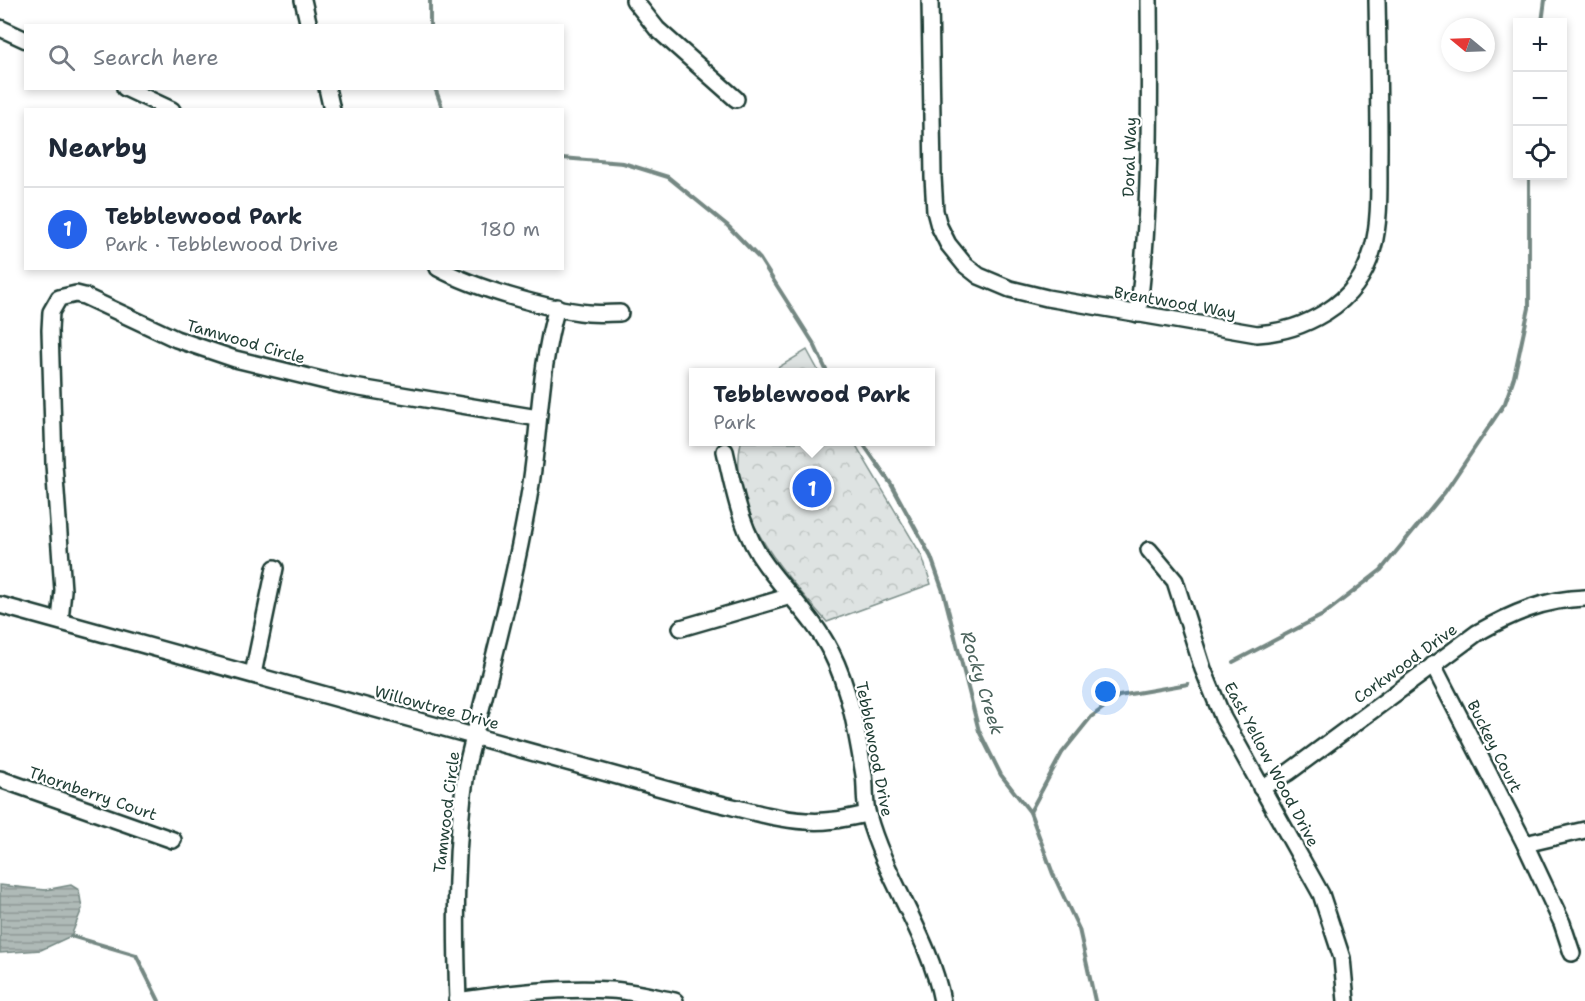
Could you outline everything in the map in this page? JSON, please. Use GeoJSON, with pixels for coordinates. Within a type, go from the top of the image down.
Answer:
{"type":"FeatureCollection","features":[{"type":"Feature","properties":{"kind":"street"},"geometry":{"type":"LineString","coordinates":[[303,0],[309,24]]}},
{"type":"Feature","properties":{"kind":"street"},"geometry":{"type":"LineString","coordinates":[[634,0],[657,29],[736,99]]}},
{"type":"Feature","properties":{"kind":"street","name":"Brentwood Way"},"geometry":{"type":"LineString","coordinates":[[930,0],[935,211],[948,244],[965,265],[996,285],[1047,298],[1257,334],[1278,333],[1299,327],[1339,304],[1352,291],[1367,267],[1378,220],[1377,0]]}},
{"type":"Feature","properties":{"kind":"street","name":"Doral Way"},"geometry":{"type":"LineString","coordinates":[[1138,314],[1147,189],[1149,0]]}},
{"type":"Feature","properties":{"kind":"street"},"geometry":{"type":"LineString","coordinates":[[0,28],[24,39]]}},
{"type":"Feature","properties":{"kind":"street"},"geometry":{"type":"LineString","coordinates":[[129,90],[168,108]]}},
{"type":"Feature","properties":{"kind":"street"},"geometry":{"type":"LineString","coordinates":[[327,90],[332,108]]}},
{"type":"Feature","properties":{"kind":"street"},"geometry":{"type":"LineString","coordinates":[[442,270],[467,282],[557,307],[588,313],[620,313]]}},
{"type":"Feature","properties":{"kind":"street","name":"Tamwood Circle"},"geometry":{"type":"LineString","coordinates":[[60,621],[63,590],[54,464],[50,342],[51,312],[59,298],[76,294],[84,296],[199,348],[293,374],[538,418]]}},
{"type":"Feature","properties":{"kind":"street","name":"Tamwood Circle"},"geometry":{"type":"LineString","coordinates":[[458,1001],[456,871],[464,789],[474,736],[517,564],[531,483],[549,334],[557,307]]}},
{"type":"Feature","properties":{"kind":"street","name":"Tebblewood Drive"},"geometry":{"type":"LineString","coordinates":[[725,450],[736,500],[749,536],[765,564],[821,634],[841,673],[864,776],[867,814],[927,957],[942,1001]]}},
{"type":"Feature","properties":{"kind":"street","name":"East Yellow Wood Drive"},"geometry":{"type":"LineString","coordinates":[[1149,550],[1175,582],[1212,693],[1261,788],[1321,894],[1342,958],[1346,1001]]}},
{"type":"Feature","properties":{"kind":"street"},"geometry":{"type":"LineString","coordinates":[[253,674],[275,568]]}},
{"type":"Feature","properties":{"kind":"street"},"geometry":{"type":"LineString","coordinates":[[681,628],[791,596]]}},
{"type":"Feature","properties":{"kind":"street","name":"Corkwood Drive"},"geometry":{"type":"LineString","coordinates":[[1261,788],[1289,772],[1477,633],[1522,610],[1546,603],[1585,598]]}},
{"type":"Feature","properties":{"kind":"street","name":"Willowtree Drive"},"geometry":{"type":"LineString","coordinates":[[0,605],[708,801],[808,822],[837,820],[867,814]]}},
{"type":"Feature","properties":{"kind":"street","name":"Buckey Court"},"geometry":{"type":"LineString","coordinates":[[1433,664],[1525,844],[1562,923],[1572,953]]}},
{"type":"Feature","properties":{"kind":"street","name":"Thornberry Court"},"geometry":{"type":"LineString","coordinates":[[0,779],[173,840]]}},
{"type":"Feature","properties":{"kind":"street"},"geometry":{"type":"LineString","coordinates":[[1525,844],[1585,830]]}},
{"type":"Feature","properties":{"kind":"street"},"geometry":{"type":"LineString","coordinates":[[458,1001],[536,991],[577,995],[612,990],[675,1001]]}},
{"type":"Feature","properties":{"kind":"green space"},"geometry":{"type":"Polygon","coordinates":[[[807,350],[817,368],[777,368],[807,350]]]}},
{"type":"Feature","properties":{"kind":"green space"},"geometry":{"type":"Polygon","coordinates":[[[741,446],[856,446],[922,556],[931,584],[827,622],[777,562],[763,540],[742,493],[739,468],[741,446]]]}},
{"type":"Feature","properties":{"kind":"shaded area"},"geometry":{"type":"Polygon","coordinates":[[[0,885],[45,890],[71,885],[79,890],[82,909],[71,936],[41,950],[0,953],[0,885]]]}},
{"type":"Feature","properties":{"kind":"waterway","name":"Rocky Creek"},"geometry":{"type":"LineString","coordinates":[[430,0],[430,24]]}},
{"type":"Feature","properties":{"kind":"waterway"},"geometry":{"type":"LineString","coordinates":[[1543,18],[1545,0]]}},
{"type":"Feature","properties":{"kind":"waterway","name":"Rocky Creek"},"geometry":{"type":"LineString","coordinates":[[436,90],[442,108]]}},
{"type":"Feature","properties":{"kind":"waterway","name":"Rocky Creek"},"geometry":{"type":"LineString","coordinates":[[564,158],[623,163],[668,177],[727,225],[760,259],[814,344],[825,368]]}},
{"type":"Feature","properties":{"kind":"waterway"},"geometry":{"type":"LineString","coordinates":[[1233,662],[1323,615],[1381,570],[1445,492],[1505,403],[1514,377],[1529,308],[1529,180]]}},
{"type":"Feature","properties":{"kind":"waterway","name":"Rocky Creek"},"geometry":{"type":"LineString","coordinates":[[865,446],[891,484],[931,557],[944,594],[979,731],[1001,775],[1030,812],[1053,874],[1079,929],[1095,1001]]}},
{"type":"Feature","properties":{"kind":"waterway"},"geometry":{"type":"LineString","coordinates":[[1030,812],[1062,753],[1091,717],[1119,696],[1188,684]]}},
{"type":"Feature","properties":{"kind":"waterway"},"geometry":{"type":"LineString","coordinates":[[71,936],[136,955],[159,1001]]}},
{"type":"Feature","properties":{"kind":"place","name":"Tebblewood Park"},"geometry":{"type":"Point","coordinates":[812,488]}}]}
